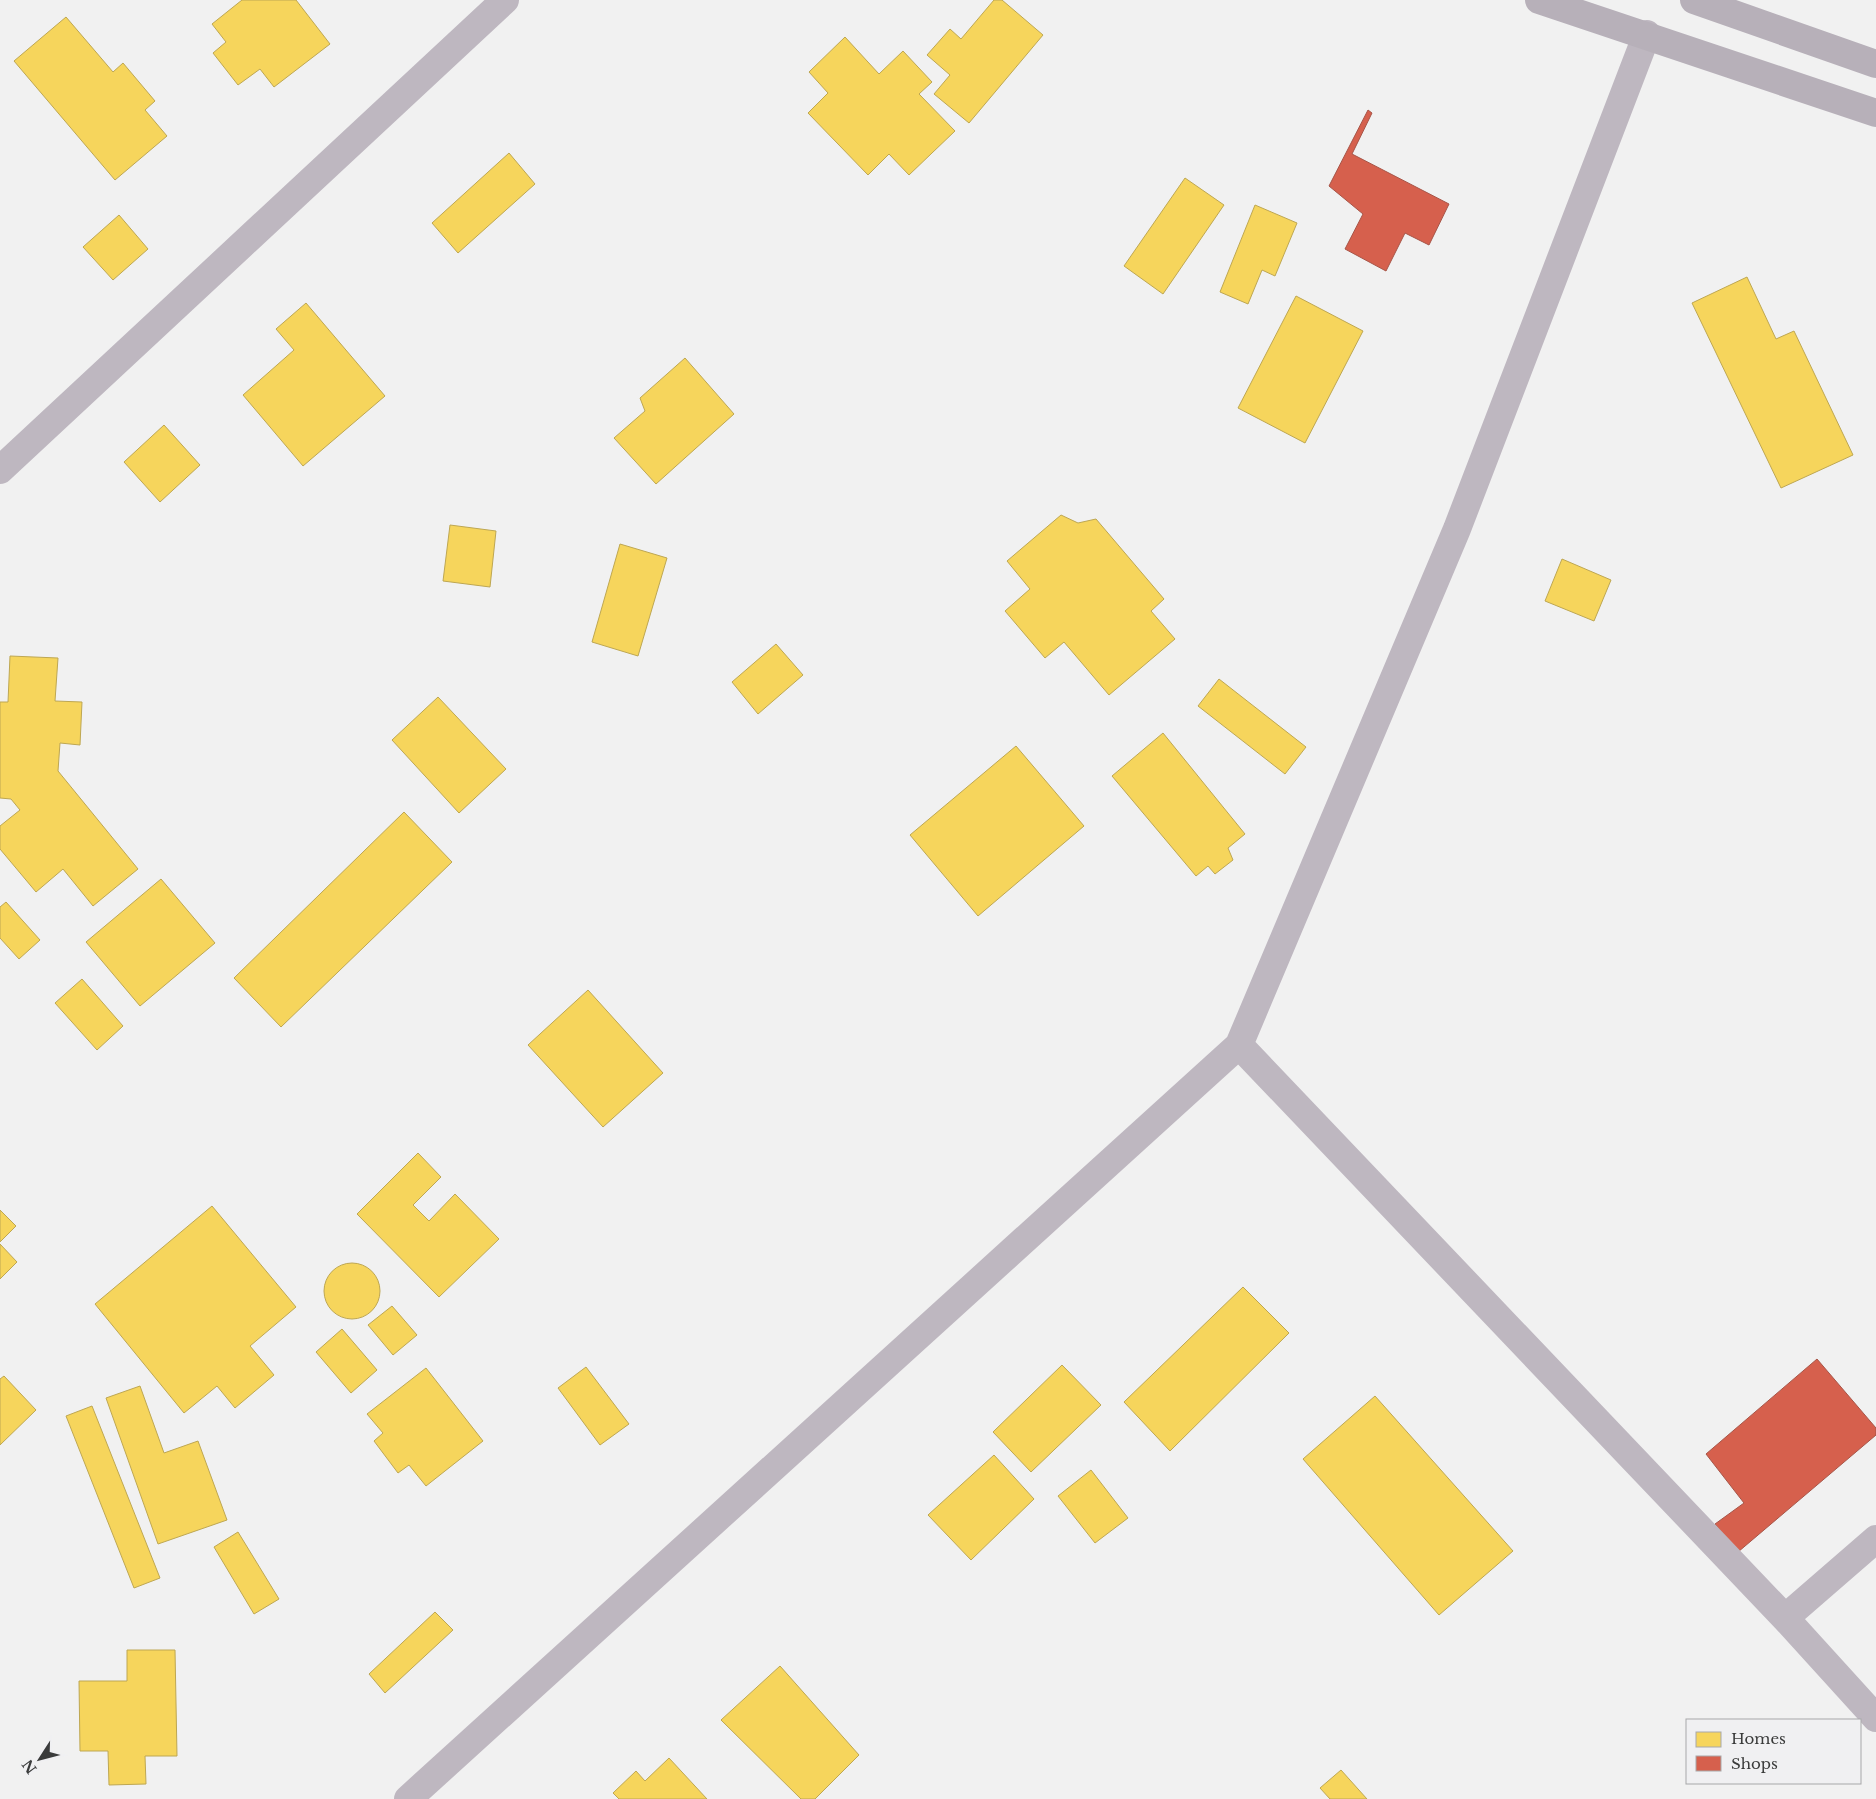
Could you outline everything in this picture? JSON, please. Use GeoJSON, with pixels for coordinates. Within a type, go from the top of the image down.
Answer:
{"type":"FeatureCollection","features":[{"type":"Feature","properties":{"kind":"main road"},"geometry":{"type":"LineString","coordinates":[[1539,0],[1647,34],[1876,112]]}},
{"type":"Feature","properties":{"kind":"main road"},"geometry":{"type":"LineString","coordinates":[[1694,0],[1876,64]]}},
{"type":"Feature","properties":{"kind":"street"},"geometry":{"type":"LineString","coordinates":[[0,470],[505,0]]}},
{"type":"Feature","properties":{"kind":"street"},"geometry":{"type":"LineString","coordinates":[[408,1799],[1239,1046],[1457,529],[1647,34]]}},
{"type":"Feature","properties":{"kind":"street"},"geometry":{"type":"LineString","coordinates":[[1239,1046],[1785,1618],[1876,1718]]}},
{"type":"Feature","properties":{"kind":"street"},"geometry":{"type":"LineString","coordinates":[[1785,1618],[1876,1539]]}},
{"type":"Feature","properties":{"kind":"building: Homes"},"geometry":{"type":"Polygon","coordinates":[[[242,0],[296,0],[330,44],[274,87],[260,69],[238,85],[213,53],[226,42],[212,24],[242,0]]]}},
{"type":"Feature","properties":{"kind":"building: Homes"},"geometry":{"type":"Polygon","coordinates":[[[994,0],[1002,0],[1043,35],[969,123],[934,94],[950,75],[927,55],[950,29],[961,39],[994,0]]]}},
{"type":"Feature","properties":{"kind":"building: Homes"},"geometry":{"type":"Polygon","coordinates":[[[66,17],[113,72],[123,63],[155,101],[145,110],[167,136],[115,180],[14,61],[66,17]]]}},
{"type":"Feature","properties":{"kind":"building: Homes"},"geometry":{"type":"Polygon","coordinates":[[[845,37],[879,74],[903,51],[932,82],[919,94],[955,131],[909,175],[889,154],[868,175],[808,113],[828,93],[809,72],[845,37]]]}},
{"type":"Feature","properties":{"kind":"building: Homes"},"geometry":{"type":"Polygon","coordinates":[[[509,153],[535,184],[458,253],[432,223],[509,153]]]}},
{"type":"Feature","properties":{"kind":"building: Homes"},"geometry":{"type":"Polygon","coordinates":[[[1185,178],[1224,205],[1163,294],[1124,266],[1185,178]]]}},
{"type":"Feature","properties":{"kind":"building: Homes"},"geometry":{"type":"Polygon","coordinates":[[[1255,205],[1297,223],[1275,276],[1262,270],[1248,304],[1220,292],[1255,205]]]}},
{"type":"Feature","properties":{"kind":"building: Homes"},"geometry":{"type":"Polygon","coordinates":[[[119,215],[148,249],[113,280],[83,247],[119,215]]]}},
{"type":"Feature","properties":{"kind":"building: Homes"},"geometry":{"type":"Polygon","coordinates":[[[1747,277],[1776,339],[1794,331],[1853,455],[1781,488],[1692,303],[1747,277]]]}},
{"type":"Feature","properties":{"kind":"building: Homes"},"geometry":{"type":"Polygon","coordinates":[[[1296,296],[1363,331],[1305,443],[1238,408],[1296,296]]]}},
{"type":"Feature","properties":{"kind":"building: Homes"},"geometry":{"type":"Polygon","coordinates":[[[306,303],[385,396],[303,466],[243,395],[294,350],[276,329],[306,303]]]}},
{"type":"Feature","properties":{"kind":"building: Homes"},"geometry":{"type":"Polygon","coordinates":[[[685,358],[734,414],[656,484],[614,438],[645,411],[640,398],[685,358]]]}},
{"type":"Feature","properties":{"kind":"building: Homes"},"geometry":{"type":"Polygon","coordinates":[[[164,425],[200,465],[160,502],[124,462],[164,425]]]}},
{"type":"Feature","properties":{"kind":"building: Homes"},"geometry":{"type":"Polygon","coordinates":[[[1061,515],[1078,523],[1096,519],[1164,599],[1151,611],[1175,639],[1109,695],[1064,642],[1045,658],[1005,611],[1030,589],[1007,561],[1061,515]]]}},
{"type":"Feature","properties":{"kind":"building: Homes"},"geometry":{"type":"Polygon","coordinates":[[[450,525],[496,531],[490,587],[443,581],[450,525]]]}},
{"type":"Feature","properties":{"kind":"building: Homes"},"geometry":{"type":"Polygon","coordinates":[[[620,544],[667,558],[638,656],[592,642],[620,544]]]}},
{"type":"Feature","properties":{"kind":"building: Homes"},"geometry":{"type":"Polygon","coordinates":[[[1562,559],[1611,580],[1594,621],[1545,601],[1562,559]]]}},
{"type":"Feature","properties":{"kind":"building: Homes"},"geometry":{"type":"Polygon","coordinates":[[[776,644],[803,675],[758,714],[732,682],[776,644]]]}},
{"type":"Feature","properties":{"kind":"building: Homes"},"geometry":{"type":"Polygon","coordinates":[[[10,656],[58,658],[55,701],[82,702],[80,745],[60,743],[58,771],[138,869],[93,906],[63,869],[36,892],[0,849],[0,826],[20,810],[11,799],[0,798],[0,702],[8,702],[10,656]]]}},
{"type":"Feature","properties":{"kind":"building: Homes"},"geometry":{"type":"Polygon","coordinates":[[[1219,679],[1306,747],[1285,774],[1198,706],[1219,679]]]}},
{"type":"Feature","properties":{"kind":"building: Homes"},"geometry":{"type":"Polygon","coordinates":[[[438,697],[506,769],[459,813],[392,740],[438,697]]]}},
{"type":"Feature","properties":{"kind":"building: Homes"},"geometry":{"type":"Polygon","coordinates":[[[1163,733],[1245,834],[1228,848],[1233,860],[1215,874],[1208,866],[1196,876],[1112,776],[1163,733]]]}},
{"type":"Feature","properties":{"kind":"building: Homes"},"geometry":{"type":"Polygon","coordinates":[[[1016,746],[1084,826],[978,916],[910,835],[1016,746]]]}},
{"type":"Feature","properties":{"kind":"building: Homes"},"geometry":{"type":"Polygon","coordinates":[[[404,812],[452,862],[281,1027],[234,978],[404,812]]]}},
{"type":"Feature","properties":{"kind":"building: Homes"},"geometry":{"type":"Polygon","coordinates":[[[161,879],[215,943],[140,1006],[86,942],[161,879]]]}},
{"type":"Feature","properties":{"kind":"building: Homes"},"geometry":{"type":"Polygon","coordinates":[[[6,902],[40,940],[19,959],[0,938],[0,907],[6,902]]]}},
{"type":"Feature","properties":{"kind":"building: Homes"},"geometry":{"type":"Polygon","coordinates":[[[82,979],[123,1026],[97,1050],[55,1003],[82,979]]]}},
{"type":"Feature","properties":{"kind":"building: Homes"},"geometry":{"type":"Polygon","coordinates":[[[588,990],[663,1073],[603,1127],[528,1045],[588,990]]]}},
{"type":"Feature","properties":{"kind":"building: Homes"},"geometry":{"type":"Polygon","coordinates":[[[418,1153],[441,1177],[413,1205],[429,1221],[455,1194],[499,1239],[439,1297],[357,1214],[418,1153]]]}},
{"type":"Feature","properties":{"kind":"building: Homes"},"geometry":{"type":"Polygon","coordinates":[[[212,1206],[296,1307],[250,1346],[274,1375],[235,1408],[217,1386],[184,1413],[95,1304],[212,1206]]]}},
{"type":"Feature","properties":{"kind":"building: Homes"},"geometry":{"type":"Polygon","coordinates":[[[0,1210],[16,1226],[0,1242],[0,1210]]]}},
{"type":"Feature","properties":{"kind":"building: Homes"},"geometry":{"type":"Polygon","coordinates":[[[0,1244],[17,1262],[0,1279],[0,1244]]]}},
{"type":"Feature","properties":{"kind":"building: Homes"},"geometry":{"type":"Polygon","coordinates":[[[352,1263],[363,1265],[372,1271],[378,1280],[380,1291],[378,1302],[372,1311],[363,1317],[352,1319],[341,1317],[332,1311],[326,1302],[324,1291],[326,1280],[332,1271],[341,1265],[352,1263]]]}},
{"type":"Feature","properties":{"kind":"building: Homes"},"geometry":{"type":"Polygon","coordinates":[[[1243,1287],[1289,1333],[1170,1451],[1124,1402],[1243,1287]]]}},
{"type":"Feature","properties":{"kind":"building: Homes"},"geometry":{"type":"Polygon","coordinates":[[[392,1306],[417,1335],[393,1355],[368,1325],[392,1306]]]}},
{"type":"Feature","properties":{"kind":"building: Homes"},"geometry":{"type":"Polygon","coordinates":[[[342,1329],[377,1370],[351,1393],[316,1352],[342,1329]]]}},
{"type":"Feature","properties":{"kind":"building: Homes"},"geometry":{"type":"Polygon","coordinates":[[[1062,1365],[1101,1405],[1031,1472],[993,1432],[1062,1365]]]}},
{"type":"Feature","properties":{"kind":"building: Homes"},"geometry":{"type":"Polygon","coordinates":[[[586,1367],[629,1424],[600,1445],[558,1388],[586,1367]]]}},
{"type":"Feature","properties":{"kind":"building: Homes"},"geometry":{"type":"Polygon","coordinates":[[[426,1368],[483,1441],[426,1486],[409,1465],[398,1473],[374,1441],[383,1433],[367,1414],[426,1368]]]}},
{"type":"Feature","properties":{"kind":"building: Homes"},"geometry":{"type":"Polygon","coordinates":[[[4,1376],[36,1410],[0,1445],[0,1379],[4,1376]]]}},
{"type":"Feature","properties":{"kind":"building: Homes"},"geometry":{"type":"Polygon","coordinates":[[[140,1386],[164,1453],[198,1441],[227,1520],[158,1544],[106,1398],[140,1386]]]}},
{"type":"Feature","properties":{"kind":"building: Homes"},"geometry":{"type":"Polygon","coordinates":[[[1375,1396],[1513,1551],[1439,1615],[1303,1459],[1375,1396]]]}},
{"type":"Feature","properties":{"kind":"building: Homes"},"geometry":{"type":"Polygon","coordinates":[[[92,1406],[160,1578],[134,1588],[66,1416],[92,1406]]]}},
{"type":"Feature","properties":{"kind":"building: Homes"},"geometry":{"type":"Polygon","coordinates":[[[994,1455],[1034,1499],[971,1560],[928,1515],[994,1455]]]}},
{"type":"Feature","properties":{"kind":"building: Homes"},"geometry":{"type":"Polygon","coordinates":[[[1091,1470],[1128,1518],[1095,1543],[1058,1496],[1091,1470]]]}},
{"type":"Feature","properties":{"kind":"building: Homes"},"geometry":{"type":"Polygon","coordinates":[[[238,1532],[279,1599],[254,1614],[214,1547],[238,1532]]]}},
{"type":"Feature","properties":{"kind":"building: Homes"},"geometry":{"type":"Polygon","coordinates":[[[435,1612],[453,1630],[385,1693],[369,1674],[435,1612]]]}},
{"type":"Feature","properties":{"kind":"building: Homes"},"geometry":{"type":"Polygon","coordinates":[[[127,1650],[175,1650],[177,1756],[145,1756],[146,1784],[109,1785],[108,1751],[80,1751],[79,1681],[127,1681],[127,1650]]]}},
{"type":"Feature","properties":{"kind":"building: Homes"},"geometry":{"type":"Polygon","coordinates":[[[780,1666],[859,1755],[815,1799],[801,1799],[721,1720],[780,1666]]]}},
{"type":"Feature","properties":{"kind":"building: Homes"},"geometry":{"type":"Polygon","coordinates":[[[669,1758],[707,1799],[619,1799],[613,1793],[636,1771],[645,1781],[669,1758]]]}},
{"type":"Feature","properties":{"kind":"building: Homes"},"geometry":{"type":"Polygon","coordinates":[[[1341,1770],[1367,1799],[1330,1799],[1320,1788],[1341,1770]]]}},
{"type":"Feature","properties":{"kind":"building: Shops"},"geometry":{"type":"Polygon","coordinates":[[[1368,110],[1372,113],[1352,154],[1449,204],[1429,245],[1405,233],[1386,271],[1345,249],[1363,214],[1329,186],[1368,110]]]}},
{"type":"Feature","properties":{"kind":"building: Shops"},"geometry":{"type":"Polygon","coordinates":[[[1817,1359],[1876,1428],[1876,1435],[1738,1552],[1715,1524],[1744,1503],[1706,1454],[1817,1359]]]}}]}
